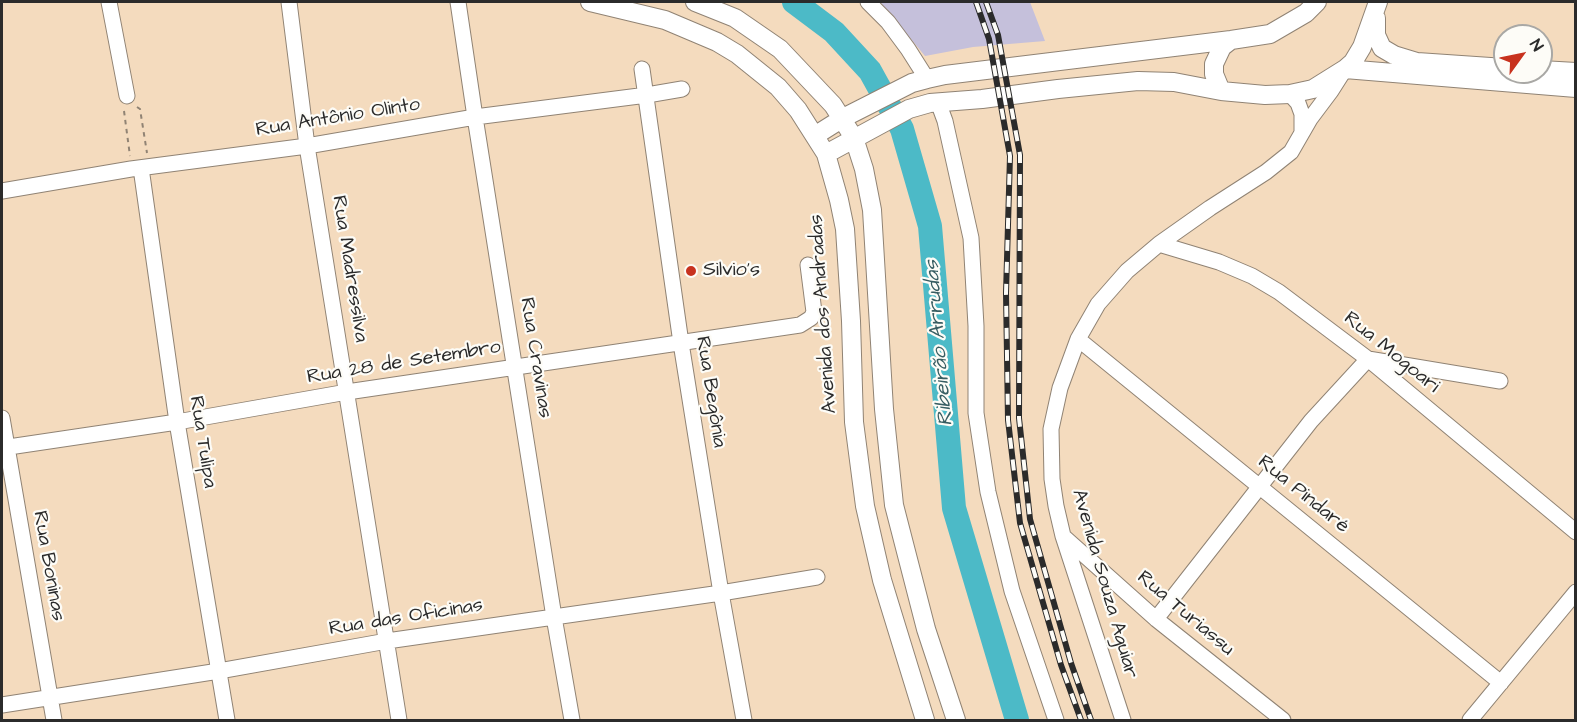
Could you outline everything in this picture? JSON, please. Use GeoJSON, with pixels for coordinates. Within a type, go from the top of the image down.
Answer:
{"type":"FeatureCollection","features":[{"type":"Feature","properties":{"kind":"main road","name":"Avenida dos Andradas"},"geometry":{"type":"LineString","coordinates":[[590,2],[665,20],[717,42],[737,54],[778,87],[816,135],[826,154],[845,229],[854,422],[865,506],[882,580],[925,720]]}},
{"type":"Feature","properties":{"kind":"main road"},"geometry":{"type":"LineString","coordinates":[[695,2],[735,18],[780,49],[816,86],[849,115],[860,135],[872,210],[884,409],[894,505],[926,629],[956,720]]}},
{"type":"Feature","properties":{"kind":"main road"},"geometry":{"type":"LineString","coordinates":[[816,135],[849,115],[920,81],[945,75],[1270,34],[1299,18],[1317,2]]}},
{"type":"Feature","properties":{"kind":"main road"},"geometry":{"type":"LineString","coordinates":[[1377,3],[1376,35],[1382,48],[1394,55],[1416,62],[1493,67]]}},
{"type":"Feature","properties":{"kind":"main road"},"geometry":{"type":"LineString","coordinates":[[826,154],[919,105],[938,102],[1138,81],[1174,82],[1221,92],[1265,95],[1290,94],[1313,88],[1353,62],[1362,47],[1377,3]]}},
{"type":"Feature","properties":{"kind":"main road"},"geometry":{"type":"LineString","coordinates":[[1221,92],[1214,74],[1214,64],[1222,48],[1231,40]]}},
{"type":"Feature","properties":{"kind":"main road"},"geometry":{"type":"LineString","coordinates":[[1345,69],[1575,88]]}},
{"type":"Feature","properties":{"kind":"main road"},"geometry":{"type":"LineString","coordinates":[[1553,71],[1575,72]]}},
{"type":"Feature","properties":{"kind":"street"},"geometry":{"type":"LineString","coordinates":[[109,2],[127,96]]}},
{"type":"Feature","properties":{"kind":"street","name":"Rua Madressilva"},"geometry":{"type":"LineString","coordinates":[[288,2],[308,146],[399,720]]}},
{"type":"Feature","properties":{"kind":"street","name":"Rua Cravinas"},"geometry":{"type":"LineString","coordinates":[[458,2],[572,720]]}},
{"type":"Feature","properties":{"kind":"street"},"geometry":{"type":"LineString","coordinates":[[868,2],[888,22],[908,49],[920,81]]}},
{"type":"Feature","properties":{"kind":"street","name":"Rua Begônia"},"geometry":{"type":"LineString","coordinates":[[642,69],[681,344],[744,720]]}},
{"type":"Feature","properties":{"kind":"street","name":"Avenida Souza Aguiar"},"geometry":{"type":"LineString","coordinates":[[1123,720],[1063,536],[1056,506],[1052,479],[1052,429],[1060,388],[1078,339],[1098,304],[1127,271],[1159,244],[1266,172],[1291,152],[1345,69]]}},
{"type":"Feature","properties":{"kind":"street","name":"Rua Antônio Olinto"},"geometry":{"type":"LineString","coordinates":[[2,191],[140,168],[308,146],[475,117],[682,89]]}},
{"type":"Feature","properties":{"kind":"street"},"geometry":{"type":"LineString","coordinates":[[1290,94],[1298,103],[1302,114],[1302,133]]}},
{"type":"Feature","properties":{"kind":"street"},"geometry":{"type":"LineString","coordinates":[[938,102],[945,121],[971,238],[976,326],[976,412],[988,492],[1012,591],[1056,720]]}},
{"type":"Feature","properties":{"kind":"street","name":"Rua Tulipa"},"geometry":{"type":"LineString","coordinates":[[140,168],[177,422],[227,720]]}},
{"type":"Feature","properties":{"kind":"street","name":"Rua Mogoari"},"geometry":{"type":"LineString","coordinates":[[1159,244],[1219,262],[1252,276],[1279,292],[1368,359],[1575,532]]}},
{"type":"Feature","properties":{"kind":"street","name":"Rua 28 de Setembro"},"geometry":{"type":"LineString","coordinates":[[4,448],[177,422],[347,392],[800,325],[811,318],[814,312],[808,265]]}},
{"type":"Feature","properties":{"kind":"street","name":"Rua Pindaré"},"geometry":{"type":"LineString","coordinates":[[1078,339],[1501,683]]}},
{"type":"Feature","properties":{"kind":"street"},"geometry":{"type":"LineString","coordinates":[[1156,619],[1311,421],[1368,359],[1500,381]]}},
{"type":"Feature","properties":{"kind":"street","name":"Rua Boninas"},"geometry":{"type":"LineString","coordinates":[[2,418],[4,448],[54,720]]}},
{"type":"Feature","properties":{"kind":"street","name":"Rua Turiassu"},"geometry":{"type":"LineString","coordinates":[[1063,536],[1156,619],[1282,720]]}},
{"type":"Feature","properties":{"kind":"street","name":"Rua das Oficinas"},"geometry":{"type":"LineString","coordinates":[[2,705],[219,671],[387,641],[817,577]]}},
{"type":"Feature","properties":{"kind":"street"},"geometry":{"type":"LineString","coordinates":[[1470,720],[1575,592]]}},
{"type":"Feature","properties":{"kind":"path"},"geometry":{"type":"LineString","coordinates":[[127,96],[124,111],[140,168]]}},
{"type":"Feature","properties":{"kind":"path"},"geometry":{"type":"LineString","coordinates":[[127,96],[140,109],[140,168]]}},
{"type":"Feature","properties":{"kind":"shaded area"},"geometry":{"type":"Polygon","coordinates":[[[880,2],[1030,2],[1045,41],[973,47],[925,56],[880,2]]]}},
{"type":"Feature","properties":{"kind":"waterway","name":"Ribeirão Arrudas"},"geometry":{"type":"LineString","coordinates":[[794,2],[834,32],[870,71],[902,129],[930,226],[954,508],[1017,720]]}},
{"type":"Feature","properties":{"kind":"railway"},"geometry":{"type":"LineString","coordinates":[[976,2],[989,39],[1010,156],[1006,293],[1008,420],[1020,523],[1061,665],[1081,720]]}},
{"type":"Feature","properties":{"kind":"railway"},"geometry":{"type":"LineString","coordinates":[[986,2],[998,35],[1020,155],[1019,418],[1030,519],[1071,663],[1091,720]]}},
{"type":"Feature","properties":{"kind":"place","name":"Silvio's"},"geometry":{"type":"Point","coordinates":[691,271]}}]}
